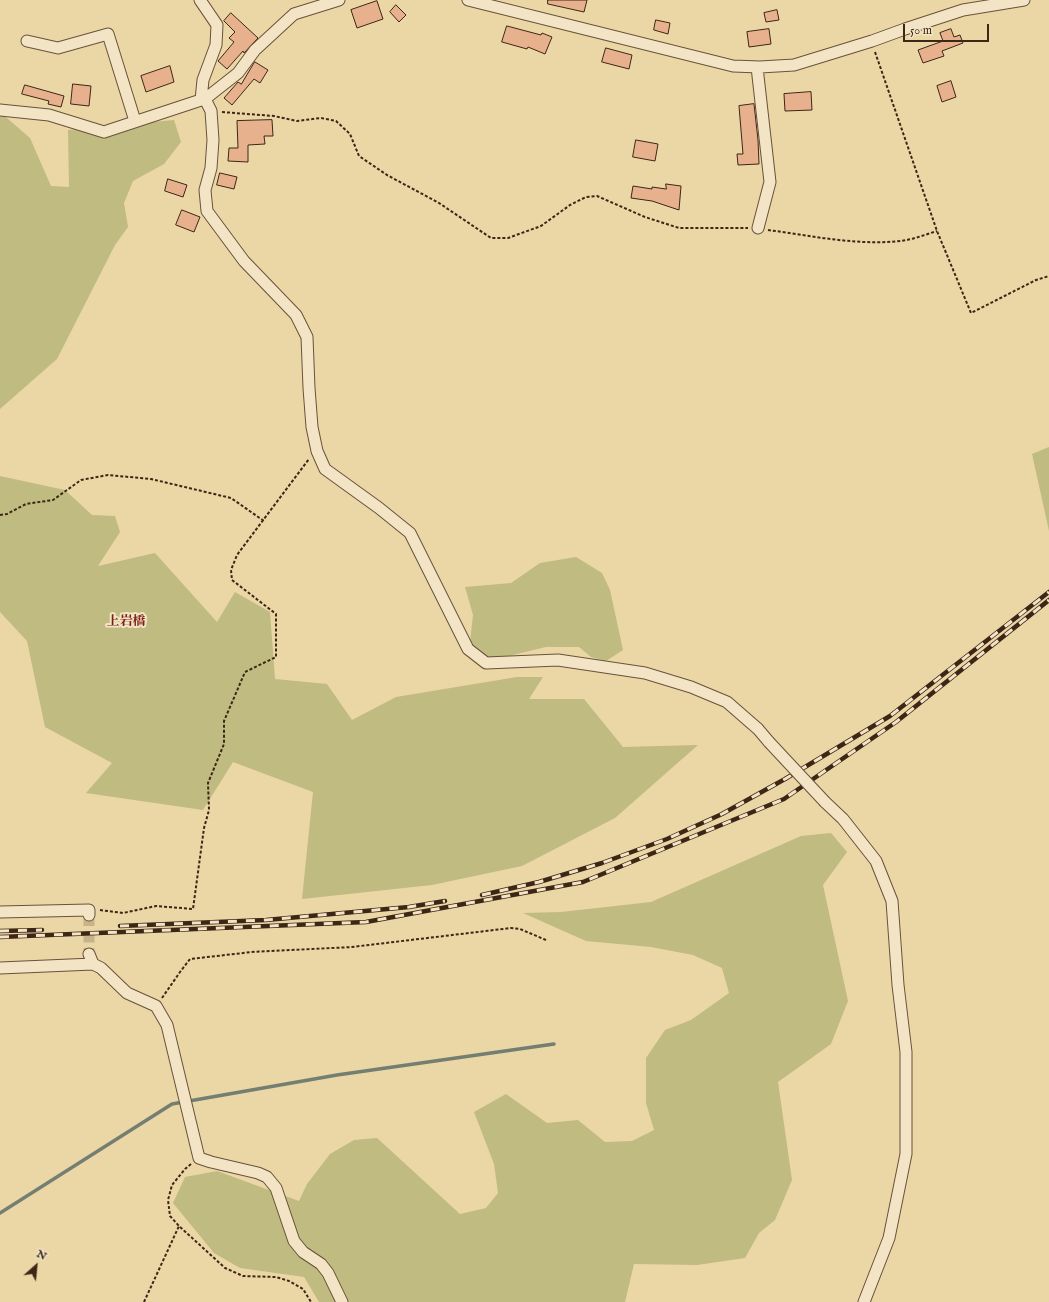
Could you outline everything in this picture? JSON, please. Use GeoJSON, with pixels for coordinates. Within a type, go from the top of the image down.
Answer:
{"type":"FeatureCollection","features":[{"type":"Feature","properties":{"kind":"street"},"geometry":{"type":"LineString","coordinates":[[200,0],[217,25],[216,45],[203,80],[203,100],[211,111],[213,140],[211,168],[205,190],[207,211],[244,262],[296,315],[307,336],[311,420],[317,451],[325,469],[379,508],[410,533],[468,649],[486,663],[558,660],[645,673],[691,687],[727,702],[758,729],[825,802],[843,819],[876,861],[892,901],[898,985],[906,1052],[906,1154],[889,1238],[864,1302]]}},
{"type":"Feature","properties":{"kind":"street"},"geometry":{"type":"LineString","coordinates":[[0,110],[49,115],[104,132],[203,100],[238,73],[255,50],[294,14],[339,0]]}},
{"type":"Feature","properties":{"kind":"street"},"geometry":{"type":"LineString","coordinates":[[468,0],[733,66],[757,67],[794,65],[872,42],[905,29],[963,10],[1024,0]]}},
{"type":"Feature","properties":{"kind":"street"},"geometry":{"type":"LineString","coordinates":[[27,41],[58,48],[108,34],[135,121]]}},
{"type":"Feature","properties":{"kind":"street"},"geometry":{"type":"LineString","coordinates":[[757,67],[770,182],[758,228]]}},
{"type":"Feature","properties":{"kind":"street"},"geometry":{"type":"LineString","coordinates":[[0,912],[89,912]]}},
{"type":"Feature","properties":{"kind":"street"},"geometry":{"type":"LineString","coordinates":[[0,968],[91,959],[127,993],[156,1006],[167,1025],[199,1158],[258,1173],[267,1177],[276,1188],[294,1241],[303,1252],[321,1264],[328,1273],[342,1302]]}},
{"type":"Feature","properties":{"kind":"path"},"geometry":{"type":"LineString","coordinates":[[872,42],[937,231],[972,314],[1036,280],[1049,276]]}},
{"type":"Feature","properties":{"kind":"path"},"geometry":{"type":"LineString","coordinates":[[211,111],[274,116],[297,121],[322,118],[336,121],[350,134],[359,156],[387,175],[439,204],[491,238],[508,238],[541,226],[570,205],[586,198],[597,196],[645,217],[679,228],[758,228],[845,240],[882,242],[908,240],[937,231]]}},
{"type":"Feature","properties":{"kind":"path"},"geometry":{"type":"LineString","coordinates":[[89,912],[123,913],[156,906],[193,908],[204,828],[209,810],[208,783],[224,744],[224,721],[245,672],[276,657],[276,614],[232,580],[231,570],[238,555],[283,496],[302,467],[317,451]]}},
{"type":"Feature","properties":{"kind":"path"},"geometry":{"type":"LineString","coordinates":[[0,515],[7,514],[26,504],[53,500],[81,480],[108,475],[151,479],[231,498],[264,521]]}},
{"type":"Feature","properties":{"kind":"path"},"geometry":{"type":"LineString","coordinates":[[156,1006],[190,959],[207,956],[252,952],[352,947],[511,928],[520,928],[546,940]]}},
{"type":"Feature","properties":{"kind":"path"},"geometry":{"type":"LineString","coordinates":[[199,1158],[185,1169],[172,1186],[168,1200],[170,1216],[224,1268],[243,1276],[276,1277],[289,1281],[303,1289],[311,1302]]}},
{"type":"Feature","properties":{"kind":"path"},"geometry":{"type":"LineString","coordinates":[[144,1302],[179,1226]]}},
{"type":"Feature","properties":{"kind":"shaded area"},"geometry":{"type":"Polygon","coordinates":[[[0,112],[30,138],[51,186],[69,187],[68,130],[174,120],[181,142],[164,164],[133,181],[124,203],[128,227],[115,245],[57,359],[0,409],[0,112]]]}},
{"type":"Feature","properties":{"kind":"shaded area"},"geometry":{"type":"Polygon","coordinates":[[[1049,447],[1049,531],[1032,454],[1049,447]]]}},
{"type":"Feature","properties":{"kind":"shaded area"},"geometry":{"type":"Polygon","coordinates":[[[0,476],[65,490],[92,515],[115,516],[120,532],[98,566],[155,553],[217,622],[235,592],[270,612],[275,679],[327,684],[352,720],[396,697],[517,677],[543,677],[529,699],[584,699],[623,747],[698,745],[615,818],[522,866],[432,885],[302,899],[313,792],[233,762],[203,810],[86,793],[112,763],[45,727],[27,641],[0,612],[0,476]]]}},
{"type":"Feature","properties":{"kind":"shaded area"},"geometry":{"type":"Polygon","coordinates":[[[576,557],[602,573],[610,590],[623,650],[606,661],[591,657],[579,647],[546,647],[492,660],[470,642],[473,615],[465,587],[511,583],[540,563],[576,557]]]}},
{"type":"Feature","properties":{"kind":"shaded area"},"geometry":{"type":"Polygon","coordinates":[[[831,833],[847,852],[823,885],[848,1001],[831,1044],[778,1082],[792,1180],[775,1220],[759,1233],[745,1258],[697,1265],[634,1264],[625,1302],[319,1302],[304,1277],[240,1268],[214,1253],[173,1203],[185,1177],[217,1171],[299,1201],[307,1184],[330,1154],[354,1140],[377,1138],[460,1214],[486,1208],[498,1193],[494,1164],[474,1112],[506,1094],[547,1123],[578,1120],[605,1142],[632,1141],[654,1130],[646,1103],[646,1058],[665,1030],[691,1020],[729,993],[722,968],[693,955],[651,947],[586,941],[523,913],[561,912],[651,902],[801,836],[831,833]]]}},
{"type":"Feature","properties":{"kind":"building"},"geometry":{"type":"Polygon","coordinates":[[[548,0],[587,0],[584,12],[548,4],[548,0]]]}},
{"type":"Feature","properties":{"kind":"building"},"geometry":{"type":"Polygon","coordinates":[[[377,1],[383,19],[357,28],[351,10],[377,1]]]}},
{"type":"Feature","properties":{"kind":"building"},"geometry":{"type":"Polygon","coordinates":[[[396,5],[406,15],[399,22],[390,12],[396,5]]]}},
{"type":"Feature","properties":{"kind":"building"},"geometry":{"type":"Polygon","coordinates":[[[777,10],[779,20],[766,22],[764,13],[777,10]]]}},
{"type":"Feature","properties":{"kind":"building"},"geometry":{"type":"Polygon","coordinates":[[[231,13],[258,38],[244,53],[243,51],[227,69],[218,61],[234,42],[229,38],[235,32],[224,21],[231,13]]]}},
{"type":"Feature","properties":{"kind":"building"},"geometry":{"type":"Polygon","coordinates":[[[656,20],[670,23],[668,34],[654,30],[656,20]]]}},
{"type":"Feature","properties":{"kind":"building"},"geometry":{"type":"Polygon","coordinates":[[[507,26],[541,35],[542,33],[552,37],[545,54],[528,47],[527,49],[502,42],[507,26]]]}},
{"type":"Feature","properties":{"kind":"building"},"geometry":{"type":"Polygon","coordinates":[[[769,29],[771,44],[749,47],[747,32],[769,29]]]}},
{"type":"Feature","properties":{"kind":"building"},"geometry":{"type":"Polygon","coordinates":[[[951,29],[954,37],[960,35],[963,43],[942,51],[944,56],[923,63],[918,50],[943,41],[940,33],[951,29]]]}},
{"type":"Feature","properties":{"kind":"building"},"geometry":{"type":"Polygon","coordinates":[[[606,48],[632,55],[629,69],[602,62],[606,48]]]}},
{"type":"Feature","properties":{"kind":"building"},"geometry":{"type":"Polygon","coordinates":[[[255,62],[268,70],[260,83],[254,79],[232,105],[224,98],[238,82],[241,84],[255,62]]]}},
{"type":"Feature","properties":{"kind":"building"},"geometry":{"type":"Polygon","coordinates":[[[170,66],[174,82],[146,92],[141,76],[170,66]]]}},
{"type":"Feature","properties":{"kind":"building"},"geometry":{"type":"Polygon","coordinates":[[[951,81],[956,97],[942,102],[937,86],[951,81]]]}},
{"type":"Feature","properties":{"kind":"building"},"geometry":{"type":"Polygon","coordinates":[[[73,84],[91,86],[89,106],[71,104],[73,84]]]}},
{"type":"Feature","properties":{"kind":"building"},"geometry":{"type":"Polygon","coordinates":[[[25,85],[64,96],[61,107],[48,104],[49,101],[22,94],[25,85]]]}},
{"type":"Feature","properties":{"kind":"building"},"geometry":{"type":"Polygon","coordinates":[[[811,92],[812,110],[785,111],[784,94],[811,92]]]}},
{"type":"Feature","properties":{"kind":"building"},"geometry":{"type":"Polygon","coordinates":[[[754,104],[759,164],[738,165],[737,154],[743,154],[739,106],[754,104]]]}},
{"type":"Feature","properties":{"kind":"building"},"geometry":{"type":"Polygon","coordinates":[[[272,120],[273,136],[264,136],[265,144],[248,145],[248,162],[228,161],[229,148],[238,148],[237,121],[272,120]]]}},
{"type":"Feature","properties":{"kind":"building"},"geometry":{"type":"Polygon","coordinates":[[[636,140],[658,144],[655,161],[633,157],[636,140]]]}},
{"type":"Feature","properties":{"kind":"building"},"geometry":{"type":"Polygon","coordinates":[[[220,173],[237,177],[234,189],[217,185],[220,173]]]}},
{"type":"Feature","properties":{"kind":"building"},"geometry":{"type":"Polygon","coordinates":[[[168,179],[187,185],[183,197],[165,191],[168,179]]]}},
{"type":"Feature","properties":{"kind":"building"},"geometry":{"type":"Polygon","coordinates":[[[666,184],[681,186],[679,210],[652,201],[631,198],[633,186],[652,189],[652,187],[666,189],[666,184]]]}},
{"type":"Feature","properties":{"kind":"building"},"geometry":{"type":"Polygon","coordinates":[[[182,210],[200,217],[194,232],[176,225],[182,210]]]}},
{"type":"Feature","properties":{"kind":"waterway"},"geometry":{"type":"LineString","coordinates":[[0,1213],[172,1104],[337,1075],[554,1044]]}},
{"type":"Feature","properties":{"kind":"tunnel"},"geometry":{"type":"LineString","coordinates":[[89,915],[89,954]]}},
{"type":"Feature","properties":{"kind":"railway"},"geometry":{"type":"LineString","coordinates":[[482,895],[539,882],[602,863],[667,839],[722,814],[785,779],[890,716],[1049,592]]}},
{"type":"Feature","properties":{"kind":"railway"},"geometry":{"type":"LineString","coordinates":[[0,937],[366,922],[583,882],[784,799],[896,722],[1049,600]]}},
{"type":"Feature","properties":{"kind":"railway"},"geometry":{"type":"LineString","coordinates":[[120,926],[266,920],[409,907],[445,901]]}},
{"type":"Feature","properties":{"kind":"railway"},"geometry":{"type":"LineString","coordinates":[[0,931],[42,930]]}},
{"type":"Feature","properties":{"kind":"district","name":"上岩橋"},"geometry":{"type":"Point","coordinates":[126,622]}}]}
